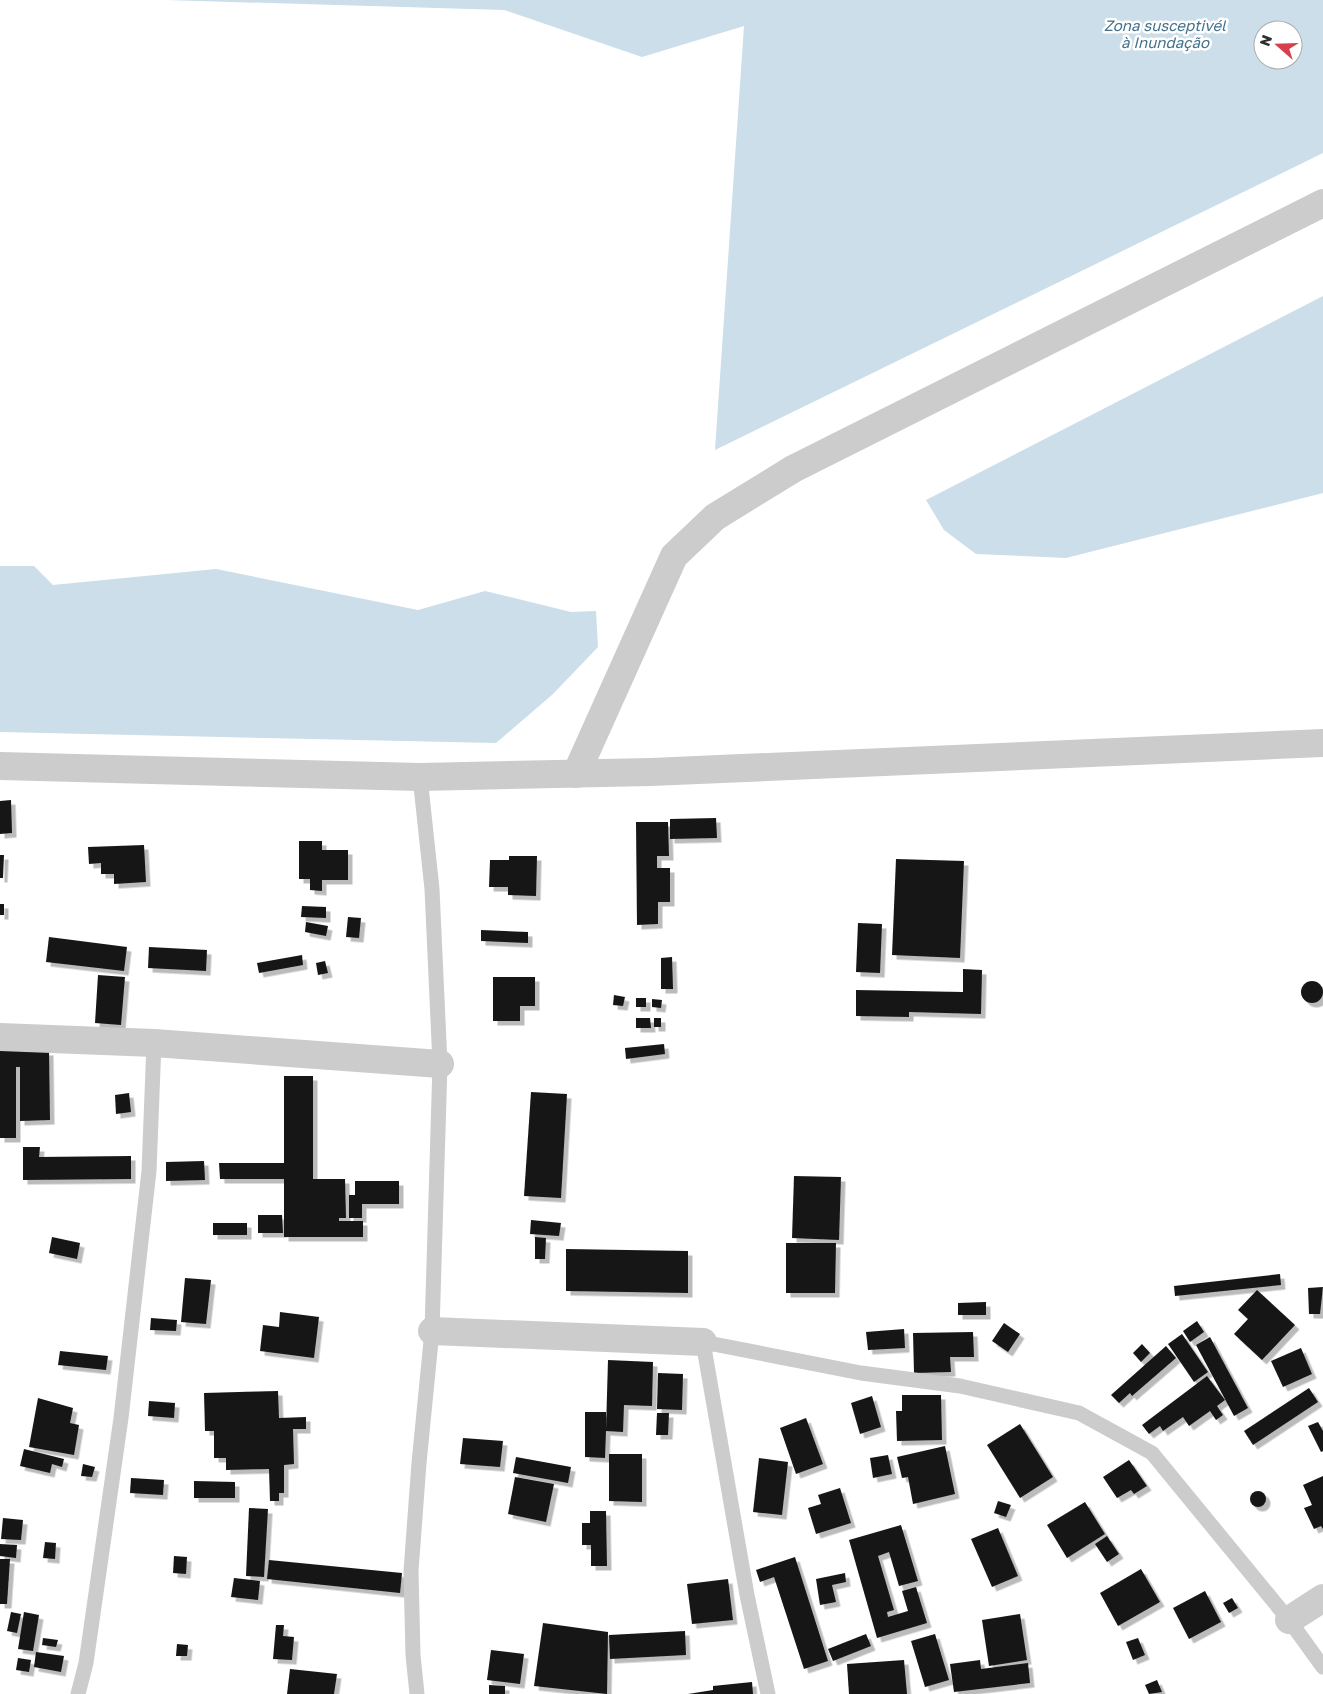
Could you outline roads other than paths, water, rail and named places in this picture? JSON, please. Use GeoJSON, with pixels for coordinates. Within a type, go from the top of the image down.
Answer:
{"type":"FeatureCollection","features":[{"type":"Feature","properties":{"kind":"street"},"geometry":{"type":"LineString","coordinates":[[576,774],[674,556],[715,517],[793,469],[1323,203]]}},
{"type":"Feature","properties":{"kind":"street"},"geometry":{"type":"LineString","coordinates":[[0,766],[420,777],[671,772],[1323,743]]}},
{"type":"Feature","properties":{"kind":"street"},"geometry":{"type":"LineString","coordinates":[[0,1037],[154,1044],[440,1064]]}},
{"type":"Feature","properties":{"kind":"street"},"geometry":{"type":"LineString","coordinates":[[432,1330],[702,1342]]}},
{"type":"Feature","properties":{"kind":"street"},"geometry":{"type":"LineString","coordinates":[[1289,1620],[1323,1598]]}},
{"type":"Feature","properties":{"kind":"lane"},"geometry":{"type":"LineString","coordinates":[[417,1694],[413,1655],[411,1571],[432,1330],[440,1064],[432,889],[420,777]]}},
{"type":"Feature","properties":{"kind":"lane"},"geometry":{"type":"LineString","coordinates":[[78,1694],[86,1663],[121,1418],[149,1171],[154,1044]]}},
{"type":"Feature","properties":{"kind":"lane"},"geometry":{"type":"LineString","coordinates":[[768,1694],[747,1595],[702,1342],[861,1373],[960,1386],[1079,1413],[1152,1453],[1289,1620],[1323,1667]]}},
{"type":"Feature","properties":{"kind":"water","name":"Zona susceptivél à Inundação"},"geometry":{"type":"Polygon","coordinates":[[[166,0],[1323,0],[1323,153],[715,450],[744,26],[642,57],[504,10],[166,0]]]}},
{"type":"Feature","properties":{"kind":"water"},"geometry":{"type":"Polygon","coordinates":[[[1323,296],[1323,493],[1066,558],[976,554],[944,530],[926,500],[1323,296]]]}},
{"type":"Feature","properties":{"kind":"water"},"geometry":{"type":"Polygon","coordinates":[[[0,566],[34,566],[53,585],[216,569],[418,610],[485,591],[571,612],[596,611],[598,647],[553,694],[496,743],[0,732],[0,566]]]}}]}
